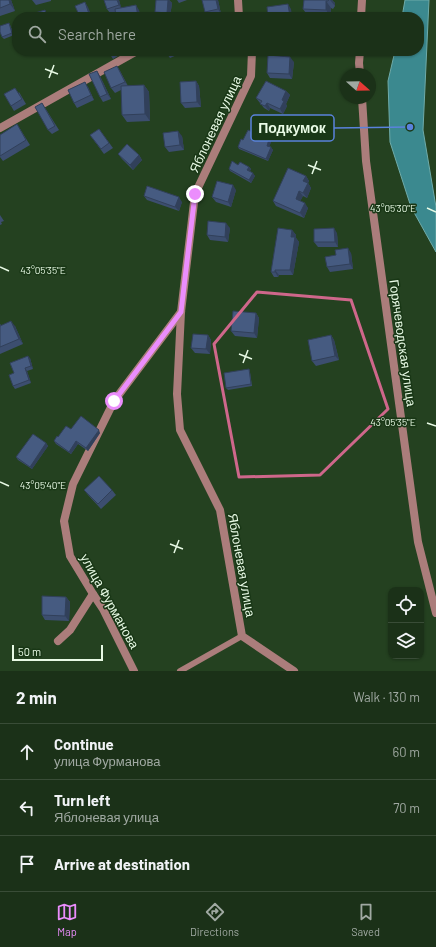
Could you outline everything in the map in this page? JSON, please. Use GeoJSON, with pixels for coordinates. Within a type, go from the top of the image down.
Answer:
{"type":"FeatureCollection","features":[{"type":"Feature","properties":{"kind":"street"},"geometry":{"type":"LineString","coordinates":[[238,0],[238,12]]}},
{"type":"Feature","properties":{"kind":"street"},"geometry":{"type":"LineString","coordinates":[[362,0],[362,12]]}},
{"type":"Feature","properties":{"kind":"street"},"geometry":{"type":"LineString","coordinates":[[0,128],[128,56]]}},
{"type":"Feature","properties":{"kind":"street","name":"Яблоневая улица"},"geometry":{"type":"LineString","coordinates":[[252,56],[251,76],[195,194],[181,312],[177,394],[180,430],[220,510],[242,636],[294,671]]}},
{"type":"Feature","properties":{"kind":"street"},"geometry":{"type":"LineString","coordinates":[[359,68],[360,56]]}},
{"type":"Feature","properties":{"kind":"street","name":"Горячеводская улица"},"geometry":{"type":"LineString","coordinates":[[362,104],[366,161],[418,542],[436,613]]}},
{"type":"Feature","properties":{"kind":"street","name":"улица Фурманова"},"geometry":{"type":"LineString","coordinates":[[134,671],[103,609],[70,556],[64,521],[73,484],[114,401],[181,312]]}},
{"type":"Feature","properties":{"kind":"street"},"geometry":{"type":"LineString","coordinates":[[58,641],[70,630],[93,594]]}},
{"type":"Feature","properties":{"kind":"lane"},"geometry":{"type":"LineString","coordinates":[[180,671],[242,636]]}},
{"type":"Feature","properties":{"kind":"highlighted area"},"geometry":{"type":"Polygon","coordinates":[[[257,292],[351,300],[388,409],[320,475],[239,477],[214,344],[257,292]]]}},
{"type":"Feature","properties":{"kind":"water"},"geometry":{"type":"Polygon","coordinates":[[[405,0],[429,0],[423,130],[436,207],[436,252],[411,207],[390,142],[388,81],[394,56],[424,56],[424,12],[403,12],[405,0]]]}},
{"type":"Feature","properties":{"kind":"building"},"geometry":{"type":"Polygon","coordinates":[[[0,0],[9,0],[10,4],[0,8],[0,0]]]}},
{"type":"Feature","properties":{"kind":"building"},"geometry":{"type":"Polygon","coordinates":[[[104,0],[117,0],[119,5],[107,9],[104,0]]]}},
{"type":"Feature","properties":{"kind":"building"},"geometry":{"type":"Polygon","coordinates":[[[156,0],[168,0],[167,12],[155,12],[156,0]]]}},
{"type":"Feature","properties":{"kind":"building"},"geometry":{"type":"Polygon","coordinates":[[[202,0],[216,0],[218,9],[205,12],[202,0]]]}},
{"type":"Feature","properties":{"kind":"building"},"geometry":{"type":"Polygon","coordinates":[[[304,0],[329,0],[326,1],[326,10],[303,9],[304,0]]]}},
{"type":"Feature","properties":{"kind":"building"},"geometry":{"type":"Polygon","coordinates":[[[85,2],[88,12],[78,12],[75,6],[85,2]]]}},
{"type":"Feature","properties":{"kind":"building"},"geometry":{"type":"Polygon","coordinates":[[[288,4],[289,12],[268,12],[267,7],[288,4]]]}},
{"type":"Feature","properties":{"kind":"building"},"geometry":{"type":"Polygon","coordinates":[[[136,5],[137,12],[115,12],[115,9],[136,5]]]}},
{"type":"Feature","properties":{"kind":"building"},"geometry":{"type":"Polygon","coordinates":[[[9,23],[12,33],[2,37],[0,26],[9,23]]]}},
{"type":"Feature","properties":{"kind":"building"},"geometry":{"type":"Polygon","coordinates":[[[268,56],[290,57],[289,74],[267,73],[268,56]]]}},
{"type":"Feature","properties":{"kind":"building"},"geometry":{"type":"Polygon","coordinates":[[[117,66],[125,82],[111,88],[104,72],[117,66]]]}},
{"type":"Feature","properties":{"kind":"building"},"geometry":{"type":"Polygon","coordinates":[[[97,71],[107,94],[100,97],[89,74],[97,71]]]}},
{"type":"Feature","properties":{"kind":"building"},"geometry":{"type":"Polygon","coordinates":[[[196,81],[197,102],[181,103],[180,82],[196,81]]]}},
{"type":"Feature","properties":{"kind":"building"},"geometry":{"type":"Polygon","coordinates":[[[266,81],[286,91],[282,100],[284,101],[280,109],[267,103],[265,106],[260,104],[262,101],[256,98],[266,81]]]}},
{"type":"Feature","properties":{"kind":"building"},"geometry":{"type":"Polygon","coordinates":[[[85,82],[91,95],[74,103],[68,90],[85,82]]]}},
{"type":"Feature","properties":{"kind":"building"},"geometry":{"type":"Polygon","coordinates":[[[144,85],[145,114],[122,115],[121,86],[144,85]]]}},
{"type":"Feature","properties":{"kind":"building"},"geometry":{"type":"Polygon","coordinates":[[[15,88],[22,99],[11,106],[4,94],[15,88]]]}},
{"type":"Feature","properties":{"kind":"building"},"geometry":{"type":"Polygon","coordinates":[[[42,103],[55,126],[48,130],[35,107],[42,103]]]}},
{"type":"Feature","properties":{"kind":"building"},"geometry":{"type":"Polygon","coordinates":[[[17,124],[26,140],[0,156],[0,135],[17,124]]]}},
{"type":"Feature","properties":{"kind":"building"},"geometry":{"type":"Polygon","coordinates":[[[99,129],[109,143],[101,149],[90,135],[99,129]]]}},
{"type":"Feature","properties":{"kind":"building"},"geometry":{"type":"Polygon","coordinates":[[[248,130],[269,139],[267,146],[271,147],[266,159],[238,147],[241,139],[243,140],[248,130]]]}},
{"type":"Feature","properties":{"kind":"building"},"geometry":{"type":"Polygon","coordinates":[[[178,131],[180,145],[165,147],[163,133],[178,131]]]}},
{"type":"Feature","properties":{"kind":"building"},"geometry":{"type":"Polygon","coordinates":[[[127,144],[139,155],[130,165],[118,154],[127,144]]]}},
{"type":"Feature","properties":{"kind":"building"},"geometry":{"type":"Polygon","coordinates":[[[232,161],[238,165],[240,162],[249,167],[247,170],[253,173],[249,180],[229,169],[232,161]]]}},
{"type":"Feature","properties":{"kind":"building"},"geometry":{"type":"Polygon","coordinates":[[[288,168],[306,176],[303,181],[308,183],[303,193],[299,191],[296,199],[305,203],[300,213],[273,201],[288,168]]]}},
{"type":"Feature","properties":{"kind":"building"},"geometry":{"type":"Polygon","coordinates":[[[217,181],[233,185],[228,202],[212,197],[217,181]]]}},
{"type":"Feature","properties":{"kind":"building"},"geometry":{"type":"Polygon","coordinates":[[[147,186],[179,197],[175,207],[144,196],[147,186]]]}},
{"type":"Feature","properties":{"kind":"building"},"geometry":{"type":"Polygon","coordinates":[[[208,221],[226,223],[225,237],[207,235],[208,221]]]}},
{"type":"Feature","properties":{"kind":"building"},"geometry":{"type":"Polygon","coordinates":[[[278,228],[292,230],[291,237],[295,237],[290,270],[275,270],[275,272],[271,272],[278,228]]]}},
{"type":"Feature","properties":{"kind":"building"},"geometry":{"type":"Polygon","coordinates":[[[334,228],[335,242],[314,242],[314,229],[334,228]]]}},
{"type":"Feature","properties":{"kind":"building"},"geometry":{"type":"Polygon","coordinates":[[[348,248],[350,264],[327,267],[325,257],[336,255],[335,250],[348,248]]]}},
{"type":"Feature","properties":{"kind":"building"},"geometry":{"type":"Polygon","coordinates":[[[233,311],[256,313],[254,333],[231,331],[233,311]]]}},
{"type":"Feature","properties":{"kind":"building"},"geometry":{"type":"Polygon","coordinates":[[[11,321],[19,339],[0,347],[0,326],[11,321]]]}},
{"type":"Feature","properties":{"kind":"building"},"geometry":{"type":"Polygon","coordinates":[[[193,334],[208,335],[206,349],[191,348],[193,334]]]}},
{"type":"Feature","properties":{"kind":"building"},"geometry":{"type":"Polygon","coordinates":[[[331,335],[335,356],[312,361],[308,340],[331,335]]]}},
{"type":"Feature","properties":{"kind":"building"},"geometry":{"type":"Polygon","coordinates":[[[28,356],[31,366],[25,368],[29,380],[13,386],[9,375],[14,373],[10,363],[28,356]]]}},
{"type":"Feature","properties":{"kind":"building"},"geometry":{"type":"Polygon","coordinates":[[[249,369],[251,384],[226,388],[224,373],[249,369]]]}},
{"type":"Feature","properties":{"kind":"building"},"geometry":{"type":"Polygon","coordinates":[[[81,416],[99,430],[86,448],[76,441],[69,452],[54,441],[66,426],[71,429],[81,416]]]}},
{"type":"Feature","properties":{"kind":"building"},"geometry":{"type":"Polygon","coordinates":[[[33,434],[46,443],[30,467],[16,457],[33,434]]]}},
{"type":"Feature","properties":{"kind":"building"},"geometry":{"type":"Polygon","coordinates":[[[99,476],[112,490],[98,504],[84,490],[99,476]]]}},
{"type":"Feature","properties":{"kind":"building"},"geometry":{"type":"Polygon","coordinates":[[[42,596],[66,597],[65,616],[42,615],[42,596]]]}},
{"type":"Feature","properties":{"kind":"place","name":"Подкумок"},"geometry":{"type":"Point","coordinates":[410,127]}},
{"type":"Feature","properties":{"kind":"route"},"geometry":{"type":"LineString","coordinates":[[114,401],[181,312],[195,194]]}}]}
